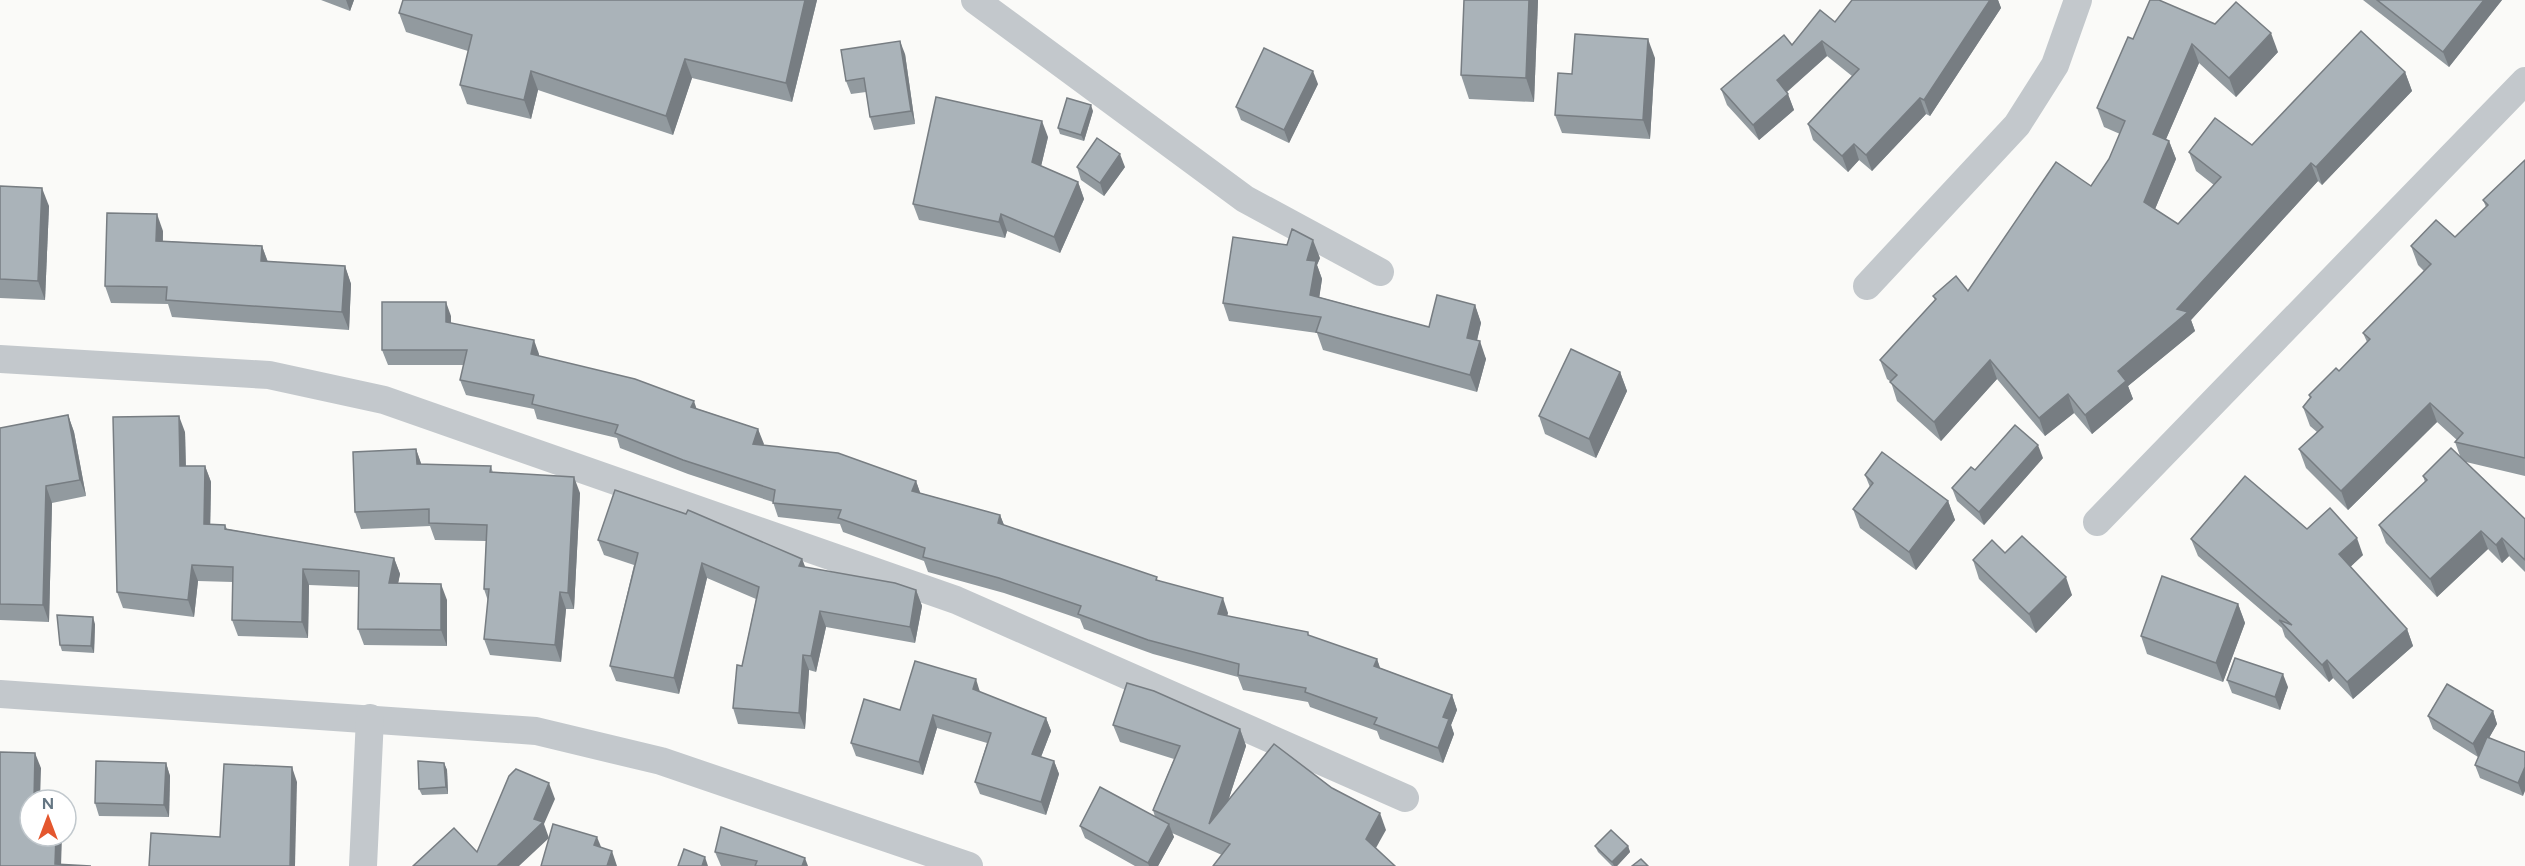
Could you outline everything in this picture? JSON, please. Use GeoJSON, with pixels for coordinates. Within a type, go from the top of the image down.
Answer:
{"type":"FeatureCollection","features":[{"type":"Feature","properties":{"kind":"street"},"geometry":{"type":"LineString","coordinates":[[975,0],[1245,200],[1380,272]]}},
{"type":"Feature","properties":{"kind":"street"},"geometry":{"type":"LineString","coordinates":[[1867,286],[2017,125],[2055,65],[2078,0]]}},
{"type":"Feature","properties":{"kind":"street"},"geometry":{"type":"LineString","coordinates":[[2097,522],[2525,81]]}},
{"type":"Feature","properties":{"kind":"street"},"geometry":{"type":"LineString","coordinates":[[0,359],[268,375],[384,400],[956,600],[1405,798]]}},
{"type":"Feature","properties":{"kind":"street"},"geometry":{"type":"LineString","coordinates":[[0,694],[536,731],[661,761],[969,866]]}},
{"type":"Feature","properties":{"kind":"street"},"geometry":{"type":"LineString","coordinates":[[363,866],[370,718]]}},
{"type":"Feature","properties":{"kind":"building"},"geometry":{"type":"Polygon","coordinates":[[[403,0],[805,0],[786,83],[685,59],[666,116],[531,71],[524,100],[460,85],[472,35],[399,13],[403,0]]]}},
{"type":"Feature","properties":{"kind":"building"},"geometry":{"type":"Polygon","coordinates":[[[1464,0],[1529,0],[1526,78],[1461,75],[1464,0]]]}},
{"type":"Feature","properties":{"kind":"building"},"geometry":{"type":"Polygon","coordinates":[[[1852,0],[1990,0],[1924,100],[1920,98],[1866,155],[1854,144],[1842,156],[1808,124],[1859,69],[1822,41],[1777,80],[1788,94],[1753,125],[1721,89],[1784,35],[1792,45],[1820,10],[1835,22],[1852,0]]]}},
{"type":"Feature","properties":{"kind":"building"},"geometry":{"type":"Polygon","coordinates":[[[2150,0],[2159,0],[2215,24],[2236,2],[2271,33],[2229,78],[2192,44],[2153,134],[2169,141],[2144,202],[2178,224],[2221,177],[2189,152],[2215,118],[2252,145],[2361,31],[2405,72],[2316,167],[2311,163],[2177,309],[2188,312],[2118,371],[2126,381],[2085,415],[2068,394],[2039,418],[1990,360],[1934,422],[1890,382],[1897,375],[1880,360],[1936,299],[1933,296],[1956,276],[1968,291],[2056,162],[2091,186],[2109,159],[2125,121],[2097,108],[2128,37],[2133,39],[2150,0]]]}},
{"type":"Feature","properties":{"kind":"building"},"geometry":{"type":"Polygon","coordinates":[[[2377,0],[2484,0],[2443,52],[2377,0]]]}},
{"type":"Feature","properties":{"kind":"building"},"geometry":{"type":"Polygon","coordinates":[[[1575,34],[1648,39],[1643,120],[1555,115],[1558,73],[1572,74],[1575,34]]]}},
{"type":"Feature","properties":{"kind":"building"},"geometry":{"type":"Polygon","coordinates":[[[900,41],[911,111],[870,117],[864,78],[846,81],[841,50],[900,41]]]}},
{"type":"Feature","properties":{"kind":"building"},"geometry":{"type":"Polygon","coordinates":[[[1264,48],[1313,71],[1284,130],[1236,107],[1264,48]]]}},
{"type":"Feature","properties":{"kind":"building"},"geometry":{"type":"Polygon","coordinates":[[[936,97],[1042,121],[1032,162],[1078,182],[1054,237],[1001,214],[999,222],[913,204],[936,97]]]}},
{"type":"Feature","properties":{"kind":"building"},"geometry":{"type":"Polygon","coordinates":[[[1067,98],[1091,105],[1081,135],[1058,128],[1067,98]]]}},
{"type":"Feature","properties":{"kind":"building"},"geometry":{"type":"Polygon","coordinates":[[[1097,138],[1120,154],[1100,183],[1077,167],[1097,138]]]}},
{"type":"Feature","properties":{"kind":"building"},"geometry":{"type":"Polygon","coordinates":[[[2525,160],[2525,458],[2455,442],[2463,433],[2430,403],[2341,491],[2299,449],[2323,427],[2303,407],[2311,397],[2309,395],[2336,368],[2339,371],[2370,339],[2363,333],[2431,264],[2411,246],[2436,220],[2455,237],[2488,205],[2483,200],[2525,160]]]}},
{"type":"Feature","properties":{"kind":"building"},"geometry":{"type":"Polygon","coordinates":[[[0,186],[42,188],[38,281],[0,279],[0,186]]]}},
{"type":"Feature","properties":{"kind":"building"},"geometry":{"type":"Polygon","coordinates":[[[107,213],[157,214],[156,241],[262,246],[261,261],[345,266],[342,312],[166,300],[167,287],[105,286],[107,213]]]}},
{"type":"Feature","properties":{"kind":"building"},"geometry":{"type":"Polygon","coordinates":[[[1292,229],[1313,240],[1307,260],[1316,261],[1310,295],[1429,327],[1437,295],[1475,305],[1467,338],[1480,341],[1470,375],[1316,332],[1321,317],[1223,303],[1233,237],[1287,245],[1292,229]]]}},
{"type":"Feature","properties":{"kind":"building"},"geometry":{"type":"Polygon","coordinates":[[[382,302],[446,302],[446,322],[534,340],[531,354],[635,379],[694,401],[691,407],[758,429],[753,444],[838,453],[916,481],[912,491],[1000,515],[998,523],[1157,577],[1156,580],[1223,598],[1218,614],[1308,632],[1308,635],[1377,659],[1374,666],[1452,695],[1443,717],[1449,719],[1438,748],[1374,724],[1377,718],[1305,692],[1306,688],[1238,675],[1239,664],[1148,640],[1078,614],[1081,606],[999,578],[923,557],[925,548],[838,518],[841,510],[773,503],[775,490],[683,460],[615,433],[618,425],[532,404],[534,395],[460,380],[467,350],[382,350],[382,302]]]}},
{"type":"Feature","properties":{"kind":"building"},"geometry":{"type":"Polygon","coordinates":[[[1571,349],[1620,372],[1589,439],[1539,416],[1571,349]]]}},
{"type":"Feature","properties":{"kind":"building"},"geometry":{"type":"Polygon","coordinates":[[[68,415],[80,480],[46,486],[43,605],[0,604],[0,428],[68,415]]]}},
{"type":"Feature","properties":{"kind":"building"},"geometry":{"type":"Polygon","coordinates":[[[179,416],[180,466],[205,466],[204,524],[225,525],[225,529],[394,558],[389,583],[441,584],[441,630],[358,629],[359,571],[303,569],[302,622],[232,620],[233,567],[192,565],[188,600],[117,592],[113,417],[179,416]]]}},
{"type":"Feature","properties":{"kind":"building"},"geometry":{"type":"Polygon","coordinates":[[[2015,425],[2038,445],[1979,512],[1952,488],[1971,467],[1975,470],[2015,425]]]}},
{"type":"Feature","properties":{"kind":"building"},"geometry":{"type":"Polygon","coordinates":[[[2451,448],[2525,519],[2525,560],[2502,538],[2496,545],[2481,531],[2430,579],[2379,525],[2427,480],[2423,476],[2451,448]]]}},
{"type":"Feature","properties":{"kind":"building"},"geometry":{"type":"Polygon","coordinates":[[[416,449],[417,464],[491,466],[490,472],[574,477],[568,593],[560,592],[555,645],[484,639],[489,589],[484,589],[487,525],[429,523],[429,509],[355,512],[353,452],[416,449]]]}},
{"type":"Feature","properties":{"kind":"building"},"geometry":{"type":"Polygon","coordinates":[[[1882,452],[1948,501],[1909,552],[1853,509],[1873,483],[1865,475],[1882,452]]]}},
{"type":"Feature","properties":{"kind":"building"},"geometry":{"type":"Polygon","coordinates":[[[2245,476],[2307,529],[2330,508],[2357,538],[2339,554],[2407,629],[2347,682],[2327,660],[2322,665],[2279,620],[2292,625],[2191,539],[2245,476]]]}},
{"type":"Feature","properties":{"kind":"building"},"geometry":{"type":"Polygon","coordinates":[[[615,490],[686,514],[688,510],[802,559],[799,566],[895,583],[916,590],[910,627],[820,611],[811,656],[803,655],[799,713],[733,708],[737,665],[742,666],[759,587],[702,563],[674,678],[610,666],[638,553],[598,540],[615,490]]]}},
{"type":"Feature","properties":{"kind":"building"},"geometry":{"type":"Polygon","coordinates":[[[2022,536],[2066,577],[2029,614],[1973,560],[1992,540],[2005,553],[2022,536]]]}},
{"type":"Feature","properties":{"kind":"building"},"geometry":{"type":"Polygon","coordinates":[[[2162,576],[2238,604],[2216,663],[2141,636],[2162,576]]]}},
{"type":"Feature","properties":{"kind":"building"},"geometry":{"type":"Polygon","coordinates":[[[57,615],[93,617],[91,646],[60,645],[57,615]]]}},
{"type":"Feature","properties":{"kind":"building"},"geometry":{"type":"Polygon","coordinates":[[[2235,658],[2283,674],[2275,697],[2227,680],[2235,658]]]}},
{"type":"Feature","properties":{"kind":"building"},"geometry":{"type":"Polygon","coordinates":[[[915,661],[976,679],[973,689],[1046,718],[1032,754],[1054,761],[1041,802],[975,782],[991,733],[933,715],[919,762],[851,743],[864,699],[900,710],[915,661]]]}},
{"type":"Feature","properties":{"kind":"building"},"geometry":{"type":"Polygon","coordinates":[[[1127,683],[1154,691],[1240,729],[1209,824],[1274,744],[1332,788],[1380,813],[1366,839],[1395,866],[1213,866],[1230,844],[1153,810],[1180,746],[1113,725],[1127,683]]]}},
{"type":"Feature","properties":{"kind":"building"},"geometry":{"type":"Polygon","coordinates":[[[2447,684],[2493,711],[2473,744],[2428,716],[2447,684]]]}},
{"type":"Feature","properties":{"kind":"building"},"geometry":{"type":"Polygon","coordinates":[[[2487,737],[2525,752],[2525,767],[2518,783],[2475,765],[2487,737]]]}},
{"type":"Feature","properties":{"kind":"building"},"geometry":{"type":"Polygon","coordinates":[[[0,752],[35,753],[34,788],[18,788],[18,848],[56,848],[55,864],[91,866],[0,866],[0,752]]]}},
{"type":"Feature","properties":{"kind":"building"},"geometry":{"type":"Polygon","coordinates":[[[96,761],[166,763],[164,805],[95,803],[96,761]]]}},
{"type":"Feature","properties":{"kind":"building"},"geometry":{"type":"Polygon","coordinates":[[[418,761],[444,763],[446,787],[419,789],[418,761]]]}},
{"type":"Feature","properties":{"kind":"building"},"geometry":{"type":"Polygon","coordinates":[[[224,764],[292,767],[290,866],[149,866],[151,833],[220,837],[224,764]]]}},
{"type":"Feature","properties":{"kind":"building"},"geometry":{"type":"Polygon","coordinates":[[[516,769],[549,783],[534,819],[543,822],[497,866],[413,866],[454,828],[477,852],[509,776],[516,769]]]}},
{"type":"Feature","properties":{"kind":"building"},"geometry":{"type":"Polygon","coordinates":[[[1100,787],[1169,824],[1148,863],[1080,826],[1100,787]]]}},
{"type":"Feature","properties":{"kind":"building"},"geometry":{"type":"Polygon","coordinates":[[[553,824],[597,837],[594,845],[612,851],[607,866],[541,866],[553,824]]]}},
{"type":"Feature","properties":{"kind":"building"},"geometry":{"type":"Polygon","coordinates":[[[721,827],[805,858],[802,866],[755,866],[757,861],[715,852],[721,827]]]}},
{"type":"Feature","properties":{"kind":"building"},"geometry":{"type":"Polygon","coordinates":[[[1611,830],[1628,846],[1612,862],[1595,846],[1611,830]]]}},
{"type":"Feature","properties":{"kind":"building"},"geometry":{"type":"Polygon","coordinates":[[[684,849],[705,857],[702,866],[678,866],[684,849]]]}},
{"type":"Feature","properties":{"kind":"building"},"geometry":{"type":"Polygon","coordinates":[[[1641,859],[1648,866],[1632,866],[1641,859]]]}}]}
